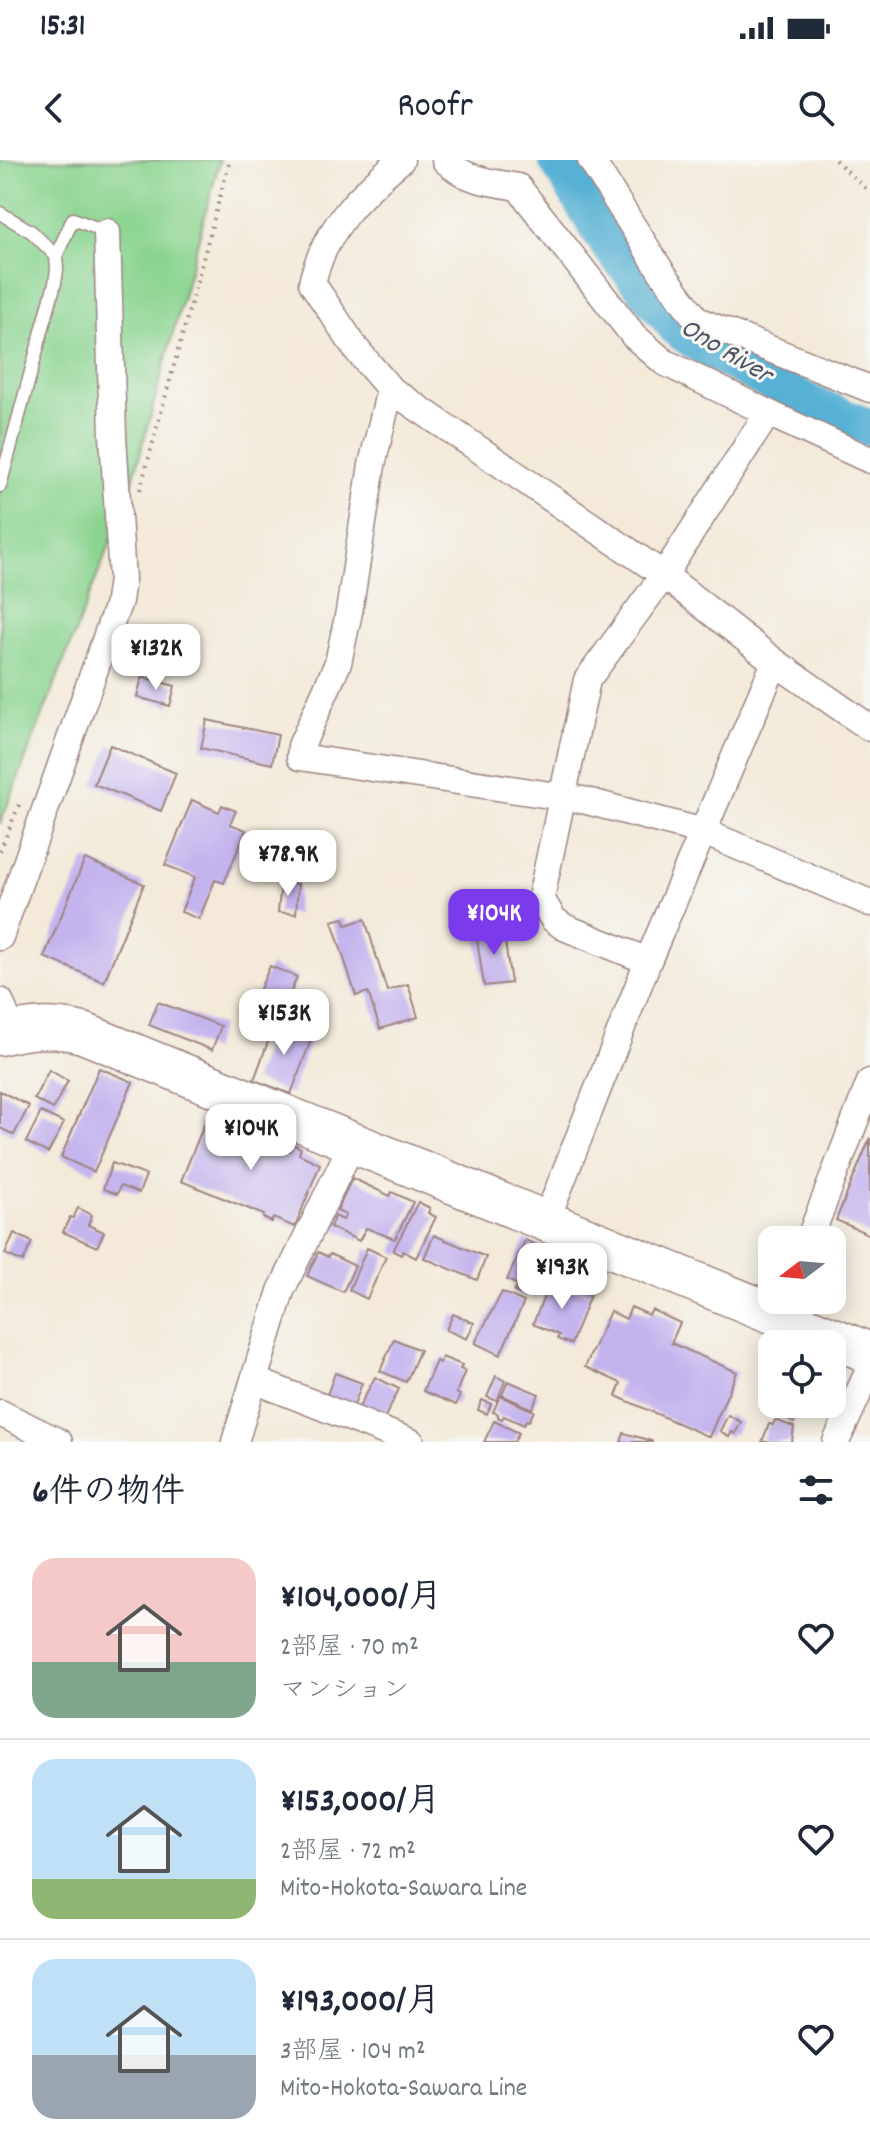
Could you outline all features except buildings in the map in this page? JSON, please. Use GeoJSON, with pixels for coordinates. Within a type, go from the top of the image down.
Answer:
{"type":"FeatureCollection","features":[{"type":"Feature","properties":{"kind":"main road"},"geometry":{"type":"LineString","coordinates":[[4,1023],[59,1027],[83,1033],[546,1221],[758,1299]]}},
{"type":"Feature","properties":{"kind":"main road"},"geometry":{"type":"LineString","coordinates":[[795,1314],[870,1353]]}},
{"type":"Feature","properties":{"kind":"street"},"geometry":{"type":"LineString","coordinates":[[401,160],[345,212],[316,262],[312,283],[356,349],[390,389],[664,575],[775,662],[870,728]]}},
{"type":"Feature","properties":{"kind":"street"},"geometry":{"type":"LineString","coordinates":[[445,160],[457,173],[478,181],[518,187],[634,336],[664,362],[870,460]]}},
{"type":"Feature","properties":{"kind":"street"},"geometry":{"type":"LineString","coordinates":[[591,160],[661,271],[697,320],[870,389]]}},
{"type":"Feature","properties":{"kind":"street"},"geometry":{"type":"LineString","coordinates":[[0,937],[119,601],[122,579],[113,436],[107,232]]}},
{"type":"Feature","properties":{"kind":"street"},"geometry":{"type":"LineString","coordinates":[[390,389],[372,465],[338,663],[301,746],[300,757],[583,800],[704,832],[870,903]]}},
{"type":"Feature","properties":{"kind":"street"},"geometry":{"type":"LineString","coordinates":[[648,961],[564,927],[546,910],[541,898],[561,797],[587,680],[664,575],[768,413]]}},
{"type":"Feature","properties":{"kind":"street"},"geometry":{"type":"LineString","coordinates":[[546,1221],[648,961],[775,662]]}},
{"type":"Feature","properties":{"kind":"street"},"geometry":{"type":"LineString","coordinates":[[814,1226],[870,1082]]}},
{"type":"Feature","properties":{"kind":"street"},"geometry":{"type":"LineString","coordinates":[[235,1442],[281,1291],[353,1142]]}},
{"type":"Feature","properties":{"kind":"street"},"geometry":{"type":"LineString","coordinates":[[836,1442],[870,1368]]}},
{"type":"Feature","properties":{"kind":"street"},"geometry":{"type":"LineString","coordinates":[[254,1380],[411,1442]]}},
{"type":"Feature","properties":{"kind":"street"},"geometry":{"type":"LineString","coordinates":[[0,1413],[59,1442]]}},
{"type":"Feature","properties":{"kind":"lane"},"geometry":{"type":"LineString","coordinates":[[0,213],[32,232],[56,256]]}},
{"type":"Feature","properties":{"kind":"lane"},"geometry":{"type":"LineString","coordinates":[[0,486],[55,283],[56,256],[73,219],[107,232]]}},
{"type":"Feature","properties":{"kind":"path"},"geometry":{"type":"LineString","coordinates":[[835,160],[870,192]]}},
{"type":"Feature","properties":{"kind":"green space"},"geometry":{"type":"Polygon","coordinates":[[[0,160],[220,160],[129,495],[0,824],[0,160]]]}},
{"type":"Feature","properties":{"kind":"waterway","name":"Ono River"},"geometry":{"type":"LineString","coordinates":[[557,160],[608,244],[678,329],[707,349],[811,404],[870,428]]}}]}
